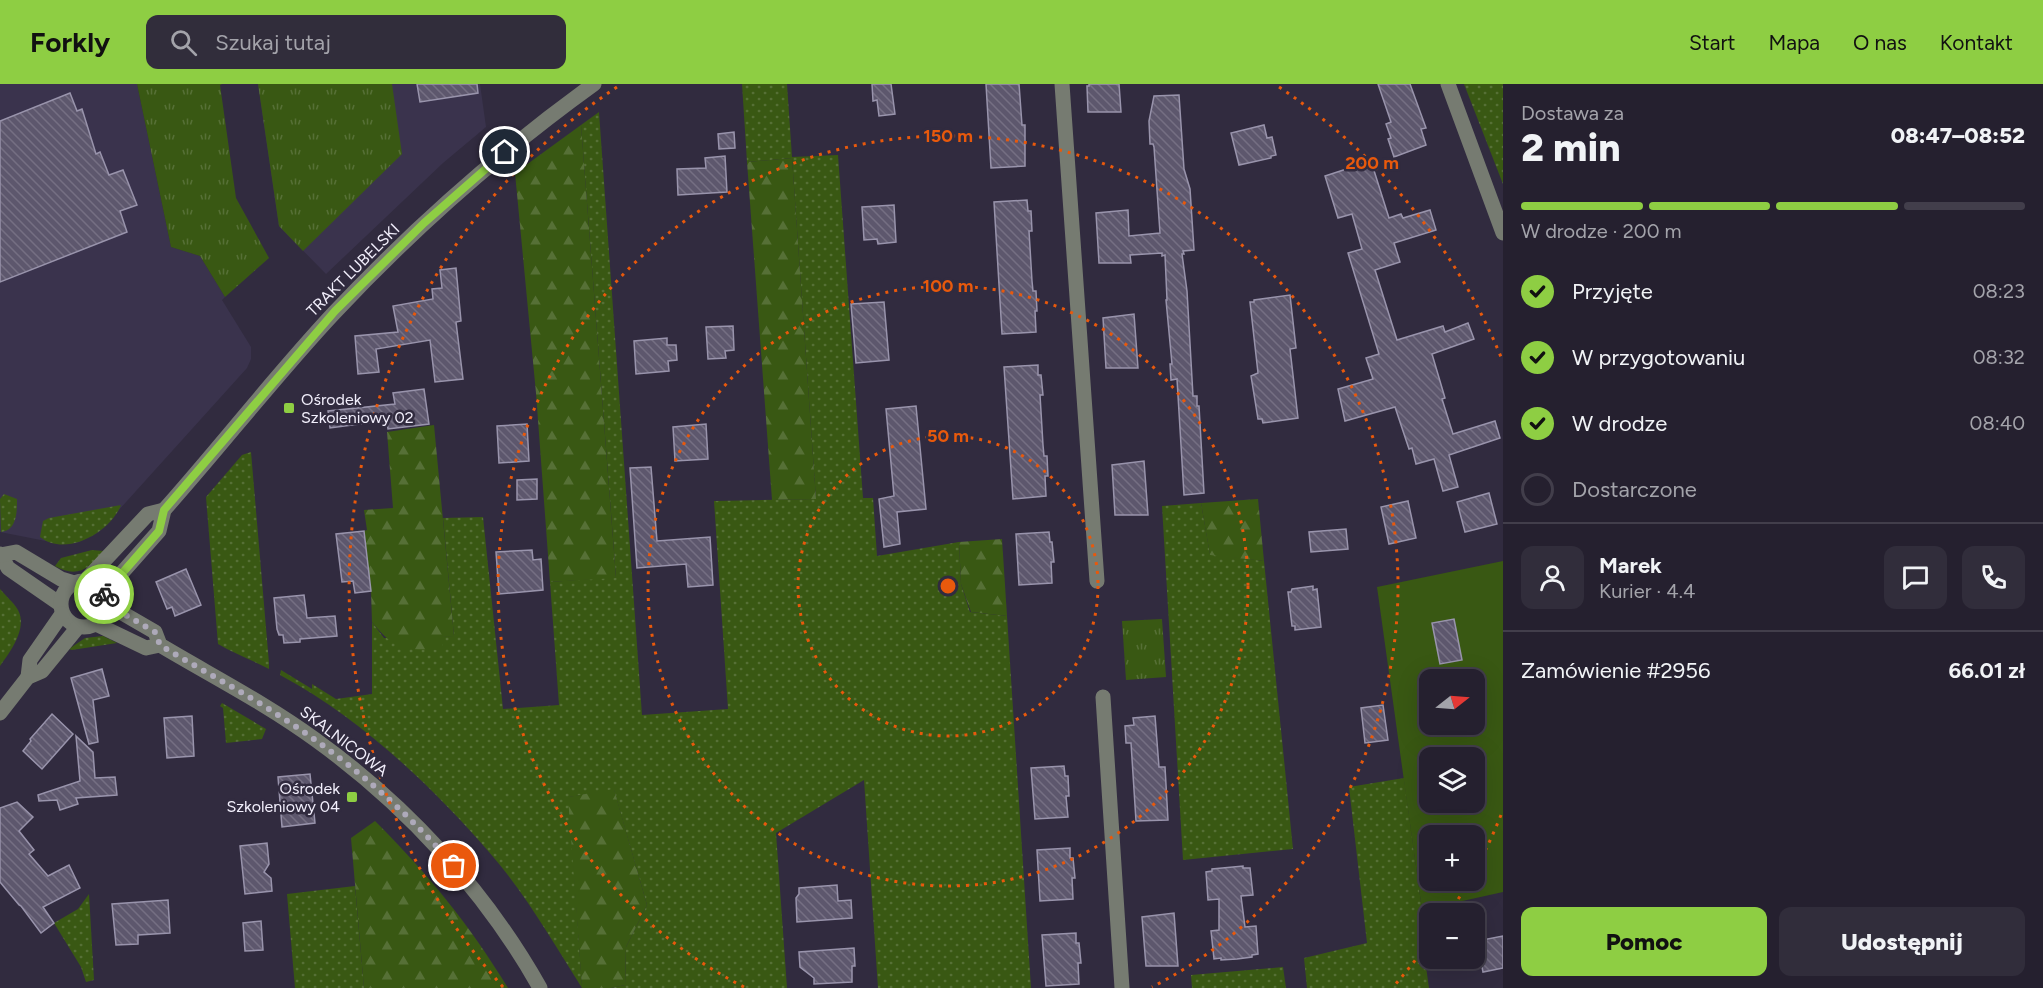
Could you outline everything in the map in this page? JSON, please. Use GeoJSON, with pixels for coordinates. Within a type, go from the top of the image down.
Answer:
{"type":"FeatureCollection","features":[{"type":"Feature","properties":{"kind":"street","name":"TRAKT LUBELSKI"},"geometry":{"type":"LineString","coordinates":[[105,597],[159,531],[164,510],[327,320],[424,223],[505,152],[594,84]]}},
{"type":"Feature","properties":{"kind":"street"},"geometry":{"type":"LineString","coordinates":[[1062,84],[1097,581]]}},
{"type":"Feature","properties":{"kind":"street"},"geometry":{"type":"LineString","coordinates":[[1448,84],[1503,233]]}},
{"type":"Feature","properties":{"kind":"street","name":"TRAKT LUBELSKI"},"geometry":{"type":"LineString","coordinates":[[79,582],[148,514],[164,510]]}},
{"type":"Feature","properties":{"kind":"street"},"geometry":{"type":"LineString","coordinates":[[16,552],[61,579],[79,582],[96,585],[105,597],[105,614],[96,624],[89,627],[78,627],[69,622],[61,609],[8,568],[1,555],[16,552]]}},
{"type":"Feature","properties":{"kind":"street"},"geometry":{"type":"LineString","coordinates":[[28,677],[30,660],[61,609],[63,594],[79,582]]}},
{"type":"Feature","properties":{"kind":"street","name":"SKALNICOWA"},"geometry":{"type":"LineString","coordinates":[[105,597],[155,632],[160,645],[278,714],[316,740],[379,790],[461,874],[509,938],[540,988]]}},
{"type":"Feature","properties":{"kind":"street","name":"SKALNICOWA"},"geometry":{"type":"LineString","coordinates":[[96,624],[146,648],[160,645]]}},
{"type":"Feature","properties":{"kind":"street"},"geometry":{"type":"LineString","coordinates":[[0,713],[28,677],[42,671],[78,627]]}},
{"type":"Feature","properties":{"kind":"street"},"geometry":{"type":"LineString","coordinates":[[1103,696],[1122,988]]}},
{"type":"Feature","properties":{"kind":"shaded area"},"geometry":{"type":"Polygon","coordinates":[[[0,84],[137,84],[171,247],[200,256],[225,297],[222,300],[251,347],[251,359],[247,368],[99,532],[77,543],[61,544],[0,532],[0,84]]]}},
{"type":"Feature","properties":{"kind":"shaded area"},"geometry":{"type":"Polygon","coordinates":[[[258,84],[480,84],[486,127],[443,163],[326,274],[279,226],[258,84]]]}},
{"type":"Feature","properties":{"kind":"green space"},"geometry":{"type":"Polygon","coordinates":[[[137,84],[222,84],[220,85],[236,198],[269,258],[225,297],[200,256],[171,247],[137,84]]]}},
{"type":"Feature","properties":{"kind":"green space"},"geometry":{"type":"Polygon","coordinates":[[[258,84],[392,84],[402,154],[303,251],[279,226],[258,84]]]}},
{"type":"Feature","properties":{"kind":"green space"},"geometry":{"type":"Polygon","coordinates":[[[742,84],[787,84],[792,157],[838,155],[863,498],[873,498],[877,556],[959,542],[961,584],[970,612],[1007,616],[1031,988],[878,988],[864,780],[776,833],[787,988],[611,988],[625,985],[626,947],[647,905],[614,790],[569,797],[582,987],[584,988],[582,988],[515,884],[443,802],[366,732],[310,692],[280,675],[281,670],[312,689],[312,684],[336,699],[372,694],[372,622],[384,638],[454,636],[443,518],[483,517],[503,709],[559,705],[550,582],[616,577],[581,125],[599,112],[642,715],[728,709],[714,501],[816,499],[792,158],[747,162],[742,84]]]}},
{"type":"Feature","properties":{"kind":"green space"},"geometry":{"type":"Polygon","coordinates":[[[1464,84],[1503,84],[1503,184],[1464,84]]]}},
{"type":"Feature","properties":{"kind":"green space"},"geometry":{"type":"Polygon","coordinates":[[[581,125],[616,578],[550,582],[536,393],[515,173],[581,125]]]}},
{"type":"Feature","properties":{"kind":"green space"},"geometry":{"type":"Polygon","coordinates":[[[792,158],[816,499],[772,500],[747,162],[792,158]]]}},
{"type":"Feature","properties":{"kind":"green space"},"geometry":{"type":"Polygon","coordinates":[[[434,425],[454,636],[442,637],[443,650],[419,650],[395,644],[372,622],[364,510],[393,508],[387,432],[434,425]]]}},
{"type":"Feature","properties":{"kind":"green space"},"geometry":{"type":"Polygon","coordinates":[[[251,452],[269,669],[218,644],[206,497],[242,455],[251,452]]]}},
{"type":"Feature","properties":{"kind":"green space"},"geometry":{"type":"Polygon","coordinates":[[[4,494],[17,499],[17,509],[13,524],[6,531],[1,532],[0,499],[4,494]]]}},
{"type":"Feature","properties":{"kind":"green space"},"geometry":{"type":"Polygon","coordinates":[[[1258,499],[1264,561],[1210,555],[1201,503],[1258,499]]]}},
{"type":"Feature","properties":{"kind":"green space"},"geometry":{"type":"Polygon","coordinates":[[[1201,503],[1210,554],[1264,561],[1293,849],[1183,860],[1162,506],[1201,503]]]}},
{"type":"Feature","properties":{"kind":"green space"},"geometry":{"type":"Polygon","coordinates":[[[121,505],[108,524],[87,539],[63,545],[51,543],[40,537],[43,521],[49,518],[121,505]]]}},
{"type":"Feature","properties":{"kind":"green space"},"geometry":{"type":"Polygon","coordinates":[[[1002,539],[1007,616],[971,612],[961,584],[959,542],[1002,539]]]}},
{"type":"Feature","properties":{"kind":"green space"},"geometry":{"type":"Polygon","coordinates":[[[92,550],[104,551],[82,570],[70,572],[55,566],[61,558],[92,550]]]}},
{"type":"Feature","properties":{"kind":"green space"},"geometry":{"type":"Polygon","coordinates":[[[1503,561],[1503,892],[1454,903],[1421,903],[1419,891],[1485,891],[1485,825],[1419,825],[1419,888],[1377,587],[1503,561]]]}},
{"type":"Feature","properties":{"kind":"green space"},"geometry":{"type":"Polygon","coordinates":[[[0,589],[18,610],[21,624],[16,640],[0,666],[0,589]]]}},
{"type":"Feature","properties":{"kind":"green space"},"geometry":{"type":"Polygon","coordinates":[[[1162,619],[1166,677],[1126,680],[1122,621],[1162,619]]]}},
{"type":"Feature","properties":{"kind":"green space"},"geometry":{"type":"Polygon","coordinates":[[[103,636],[117,643],[69,649],[85,638],[103,636]]]}},
{"type":"Feature","properties":{"kind":"green space"},"geometry":{"type":"Polygon","coordinates":[[[222,703],[266,729],[262,739],[226,743],[223,708],[220,706],[222,703]]]}},
{"type":"Feature","properties":{"kind":"green space"},"geometry":{"type":"Polygon","coordinates":[[[1404,778],[1421,903],[1419,903],[1419,969],[1426,969],[1429,988],[1307,988],[1304,958],[1367,943],[1349,787],[1404,778]]]}},
{"type":"Feature","properties":{"kind":"green space"},"geometry":{"type":"Polygon","coordinates":[[[614,789],[647,905],[626,947],[625,985],[611,988],[582,988],[568,797],[614,789]]]}},
{"type":"Feature","properties":{"kind":"green space"},"geometry":{"type":"Polygon","coordinates":[[[375,821],[447,900],[508,988],[364,988],[351,838],[375,821]]]}},
{"type":"Feature","properties":{"kind":"green space"},"geometry":{"type":"Polygon","coordinates":[[[355,886],[364,988],[295,988],[287,894],[355,886]]]}},
{"type":"Feature","properties":{"kind":"green space"},"geometry":{"type":"Polygon","coordinates":[[[89,894],[94,980],[86,982],[81,967],[54,923],[78,909],[89,894]]]}},
{"type":"Feature","properties":{"kind":"green space"},"geometry":{"type":"Polygon","coordinates":[[[1283,967],[1286,988],[1192,988],[1191,975],[1283,967]]]}},
{"type":"Feature","properties":{"kind":"building"},"geometry":{"type":"Polygon","coordinates":[[[417,84],[477,84],[478,93],[420,102],[417,84]]]}},
{"type":"Feature","properties":{"kind":"building"},"geometry":{"type":"Polygon","coordinates":[[[872,84],[891,84],[895,114],[879,116],[877,100],[873,101],[872,84]]]}},
{"type":"Feature","properties":{"kind":"building"},"geometry":{"type":"Polygon","coordinates":[[[986,84],[1019,84],[1022,125],[1025,125],[1025,166],[991,168],[986,84]]]}},
{"type":"Feature","properties":{"kind":"building"},"geometry":{"type":"Polygon","coordinates":[[[1089,84],[1119,84],[1121,112],[1088,112],[1087,86],[1089,84]]]}},
{"type":"Feature","properties":{"kind":"building"},"geometry":{"type":"Polygon","coordinates":[[[1378,84],[1410,84],[1426,128],[1421,129],[1426,145],[1394,157],[1386,124],[1391,122],[1378,84]]]}},
{"type":"Feature","properties":{"kind":"building"},"geometry":{"type":"Polygon","coordinates":[[[70,93],[77,111],[82,109],[96,154],[100,152],[109,175],[123,170],[137,205],[120,211],[127,232],[0,282],[0,121],[70,93]]]}},
{"type":"Feature","properties":{"kind":"building"},"geometry":{"type":"Polygon","coordinates":[[[1179,95],[1184,169],[1190,189],[1194,250],[1183,251],[1184,254],[1182,254],[1187,291],[1193,396],[1197,396],[1197,406],[1199,406],[1204,493],[1184,495],[1177,379],[1171,380],[1165,255],[1162,256],[1162,253],[1130,255],[1131,263],[1099,263],[1096,213],[1128,210],[1129,236],[1160,233],[1154,147],[1150,144],[1149,121],[1154,96],[1179,95]]]}},
{"type":"Feature","properties":{"kind":"building"},"geometry":{"type":"Polygon","coordinates":[[[1264,125],[1267,138],[1272,137],[1276,155],[1239,165],[1231,133],[1264,125]]]}},
{"type":"Feature","properties":{"kind":"building"},"geometry":{"type":"Polygon","coordinates":[[[734,132],[735,148],[719,149],[718,134],[734,132]]]}},
{"type":"Feature","properties":{"kind":"building"},"geometry":{"type":"Polygon","coordinates":[[[725,156],[727,192],[678,195],[677,169],[706,168],[705,158],[725,156]]]}},
{"type":"Feature","properties":{"kind":"building"},"geometry":{"type":"Polygon","coordinates":[[[1371,161],[1389,218],[1401,214],[1403,218],[1430,210],[1436,230],[1394,243],[1400,262],[1375,270],[1397,340],[1443,326],[1445,332],[1468,323],[1474,339],[1432,354],[1445,398],[1442,399],[1453,434],[1495,421],[1500,438],[1449,455],[1458,487],[1443,491],[1434,459],[1416,464],[1395,407],[1345,421],[1338,389],[1373,379],[1366,358],[1379,354],[1348,253],[1362,249],[1352,214],[1338,218],[1325,176],[1371,161]]]}},
{"type":"Feature","properties":{"kind":"building"},"geometry":{"type":"Polygon","coordinates":[[[1027,200],[1028,211],[1031,211],[1032,231],[1029,231],[1033,291],[1036,291],[1036,332],[1002,334],[994,202],[1027,200]]]}},
{"type":"Feature","properties":{"kind":"building"},"geometry":{"type":"Polygon","coordinates":[[[894,205],[896,242],[878,244],[877,239],[864,240],[862,207],[894,205]]]}},
{"type":"Feature","properties":{"kind":"building"},"geometry":{"type":"Polygon","coordinates":[[[456,268],[461,321],[456,322],[463,379],[435,382],[430,340],[376,349],[379,372],[358,374],[355,336],[398,332],[393,306],[433,299],[432,289],[442,288],[440,270],[456,268]]]}},
{"type":"Feature","properties":{"kind":"building"},"geometry":{"type":"Polygon","coordinates":[[[1290,295],[1296,348],[1290,349],[1298,418],[1263,423],[1262,419],[1258,419],[1251,376],[1258,373],[1250,302],[1290,295]]]}},
{"type":"Feature","properties":{"kind":"building"},"geometry":{"type":"Polygon","coordinates":[[[884,302],[889,360],[856,363],[851,304],[884,302]]]}},
{"type":"Feature","properties":{"kind":"building"},"geometry":{"type":"Polygon","coordinates":[[[1134,314],[1138,368],[1106,368],[1103,318],[1134,314]]]}},
{"type":"Feature","properties":{"kind":"building"},"geometry":{"type":"Polygon","coordinates":[[[733,326],[734,350],[725,351],[726,358],[708,359],[706,327],[733,326]]]}},
{"type":"Feature","properties":{"kind":"building"},"geometry":{"type":"Polygon","coordinates":[[[667,338],[667,345],[676,345],[677,360],[668,361],[669,371],[636,374],[634,341],[667,338]]]}},
{"type":"Feature","properties":{"kind":"building"},"geometry":{"type":"Polygon","coordinates":[[[1038,365],[1043,395],[1040,395],[1044,456],[1047,456],[1046,496],[1013,499],[1004,367],[1038,365]]]}},
{"type":"Feature","properties":{"kind":"building"},"geometry":{"type":"Polygon","coordinates":[[[424,389],[429,424],[388,429],[387,423],[375,422],[330,428],[328,411],[395,404],[393,393],[424,389]]]}},
{"type":"Feature","properties":{"kind":"building"},"geometry":{"type":"Polygon","coordinates":[[[916,406],[926,509],[897,512],[900,544],[884,547],[879,499],[894,496],[886,409],[916,406]]]}},
{"type":"Feature","properties":{"kind":"building"},"geometry":{"type":"Polygon","coordinates":[[[527,424],[529,461],[499,463],[497,426],[527,424]]]}},
{"type":"Feature","properties":{"kind":"building"},"geometry":{"type":"Polygon","coordinates":[[[706,424],[708,459],[675,461],[673,427],[706,424]]]}},
{"type":"Feature","properties":{"kind":"building"},"geometry":{"type":"Polygon","coordinates":[[[1144,461],[1148,515],[1115,515],[1112,465],[1144,461]]]}},
{"type":"Feature","properties":{"kind":"building"},"geometry":{"type":"Polygon","coordinates":[[[651,467],[657,541],[710,537],[713,585],[688,587],[686,564],[637,568],[630,468],[651,467]]]}},
{"type":"Feature","properties":{"kind":"building"},"geometry":{"type":"Polygon","coordinates":[[[537,479],[537,499],[517,500],[517,480],[537,479]]]}},
{"type":"Feature","properties":{"kind":"building"},"geometry":{"type":"Polygon","coordinates":[[[1489,493],[1497,524],[1465,532],[1457,502],[1489,493]]]}},
{"type":"Feature","properties":{"kind":"building"},"geometry":{"type":"Polygon","coordinates":[[[1408,501],[1416,538],[1389,544],[1381,507],[1408,501]]]}},
{"type":"Feature","properties":{"kind":"building"},"geometry":{"type":"Polygon","coordinates":[[[1346,529],[1348,549],[1311,552],[1309,532],[1346,529]]]}},
{"type":"Feature","properties":{"kind":"building"},"geometry":{"type":"Polygon","coordinates":[[[364,531],[371,591],[355,593],[353,581],[342,582],[336,534],[364,531]]]}},
{"type":"Feature","properties":{"kind":"building"},"geometry":{"type":"Polygon","coordinates":[[[1049,532],[1054,562],[1051,562],[1052,583],[1019,585],[1016,534],[1049,532]]]}},
{"type":"Feature","properties":{"kind":"building"},"geometry":{"type":"Polygon","coordinates":[[[532,550],[533,560],[541,559],[543,590],[499,594],[496,552],[532,550]]]}},
{"type":"Feature","properties":{"kind":"building"},"geometry":{"type":"Polygon","coordinates":[[[186,569],[201,605],[175,616],[172,607],[167,609],[156,582],[186,569]]]}},
{"type":"Feature","properties":{"kind":"building"},"geometry":{"type":"Polygon","coordinates":[[[1313,586],[1313,590],[1317,589],[1321,627],[1295,630],[1295,626],[1292,626],[1288,592],[1292,589],[1313,586]]]}},
{"type":"Feature","properties":{"kind":"building"},"geometry":{"type":"Polygon","coordinates":[[[304,595],[307,618],[335,616],[337,636],[300,639],[300,642],[284,643],[283,635],[279,635],[277,629],[274,598],[304,595]]]}},
{"type":"Feature","properties":{"kind":"building"},"geometry":{"type":"Polygon","coordinates":[[[1454,619],[1462,660],[1440,664],[1432,623],[1454,619]]]}},
{"type":"Feature","properties":{"kind":"building"},"geometry":{"type":"Polygon","coordinates":[[[102,669],[109,696],[93,700],[98,742],[89,744],[71,678],[102,669]]]}},
{"type":"Feature","properties":{"kind":"building"},"geometry":{"type":"Polygon","coordinates":[[[1383,705],[1388,740],[1365,743],[1361,708],[1383,705]]]}},
{"type":"Feature","properties":{"kind":"building"},"geometry":{"type":"Polygon","coordinates":[[[52,714],[73,734],[42,769],[23,751],[31,741],[30,739],[52,714]]]}},
{"type":"Feature","properties":{"kind":"building"},"geometry":{"type":"Polygon","coordinates":[[[192,716],[194,756],[167,758],[164,718],[192,716]]]}},
{"type":"Feature","properties":{"kind":"building"},"geometry":{"type":"Polygon","coordinates":[[[1155,716],[1159,767],[1165,767],[1168,820],[1136,821],[1131,743],[1126,743],[1125,726],[1134,725],[1133,718],[1155,716]]]}},
{"type":"Feature","properties":{"kind":"building"},"geometry":{"type":"Polygon","coordinates":[[[76,736],[93,752],[95,778],[115,777],[117,795],[76,798],[78,804],[60,810],[57,800],[39,801],[38,795],[80,781],[76,736]]]}},
{"type":"Feature","properties":{"kind":"building"},"geometry":{"type":"Polygon","coordinates":[[[1064,766],[1065,776],[1068,776],[1069,796],[1066,796],[1068,817],[1035,819],[1031,768],[1064,766]]]}},
{"type":"Feature","properties":{"kind":"building"},"geometry":{"type":"Polygon","coordinates":[[[310,774],[315,823],[282,827],[278,777],[310,774]]]}},
{"type":"Feature","properties":{"kind":"building"},"geometry":{"type":"Polygon","coordinates":[[[17,802],[33,817],[19,831],[34,850],[29,854],[48,876],[69,865],[80,888],[43,907],[54,923],[41,933],[0,882],[0,808],[17,802]]]}},
{"type":"Feature","properties":{"kind":"building"},"geometry":{"type":"Polygon","coordinates":[[[267,843],[269,864],[264,872],[271,878],[272,891],[245,894],[240,846],[267,843]]]}},
{"type":"Feature","properties":{"kind":"building"},"geometry":{"type":"Polygon","coordinates":[[[1070,848],[1075,878],[1072,878],[1073,899],[1040,901],[1037,850],[1070,848]]]}},
{"type":"Feature","properties":{"kind":"building"},"geometry":{"type":"Polygon","coordinates":[[[1243,866],[1243,868],[1250,868],[1253,895],[1241,896],[1245,927],[1256,926],[1258,954],[1237,959],[1214,959],[1211,931],[1219,930],[1219,899],[1208,900],[1206,872],[1212,869],[1243,866]]]}},
{"type":"Feature","properties":{"kind":"building"},"geometry":{"type":"Polygon","coordinates":[[[837,885],[838,901],[851,900],[852,918],[797,922],[796,898],[799,888],[837,885]]]}},
{"type":"Feature","properties":{"kind":"building"},"geometry":{"type":"Polygon","coordinates":[[[168,900],[170,933],[138,935],[138,944],[116,945],[112,904],[168,900]]]}},
{"type":"Feature","properties":{"kind":"building"},"geometry":{"type":"Polygon","coordinates":[[[1174,913],[1178,966],[1146,966],[1142,917],[1174,913]]]}},
{"type":"Feature","properties":{"kind":"building"},"geometry":{"type":"Polygon","coordinates":[[[261,921],[263,950],[245,951],[243,923],[261,921]]]}},
{"type":"Feature","properties":{"kind":"building"},"geometry":{"type":"Polygon","coordinates":[[[1076,933],[1081,963],[1078,963],[1079,984],[1046,986],[1042,935],[1076,933]]]}},
{"type":"Feature","properties":{"kind":"building"},"geometry":{"type":"Polygon","coordinates":[[[1503,936],[1503,968],[1483,972],[1482,969],[1485,969],[1485,939],[1503,936]]]}},
{"type":"Feature","properties":{"kind":"building"},"geometry":{"type":"Polygon","coordinates":[[[854,948],[855,966],[852,966],[852,982],[814,984],[814,978],[800,967],[799,952],[854,948]]]}},
{"type":"Feature","properties":{"kind":"way so far"},"geometry":{"type":"LineString","coordinates":[[104,594],[107,601],[117,610],[155,632],[160,645],[278,714],[347,764],[379,790],[454,866]]}},
{"type":"Feature","properties":{"kind":"place","name":"Ośrodek Szkoleniowy 02"},"geometry":{"type":"Point","coordinates":[289,408]}},
{"type":"Feature","properties":{"kind":"place","name":"Ośrodek Szkoleniowy 04"},"geometry":{"type":"Point","coordinates":[352,797]}},
{"type":"Feature","properties":{"kind":"route"},"geometry":{"type":"LineString","coordinates":[[104,594],[159,531],[164,510],[335,311],[424,223],[505,152]]}}]}
